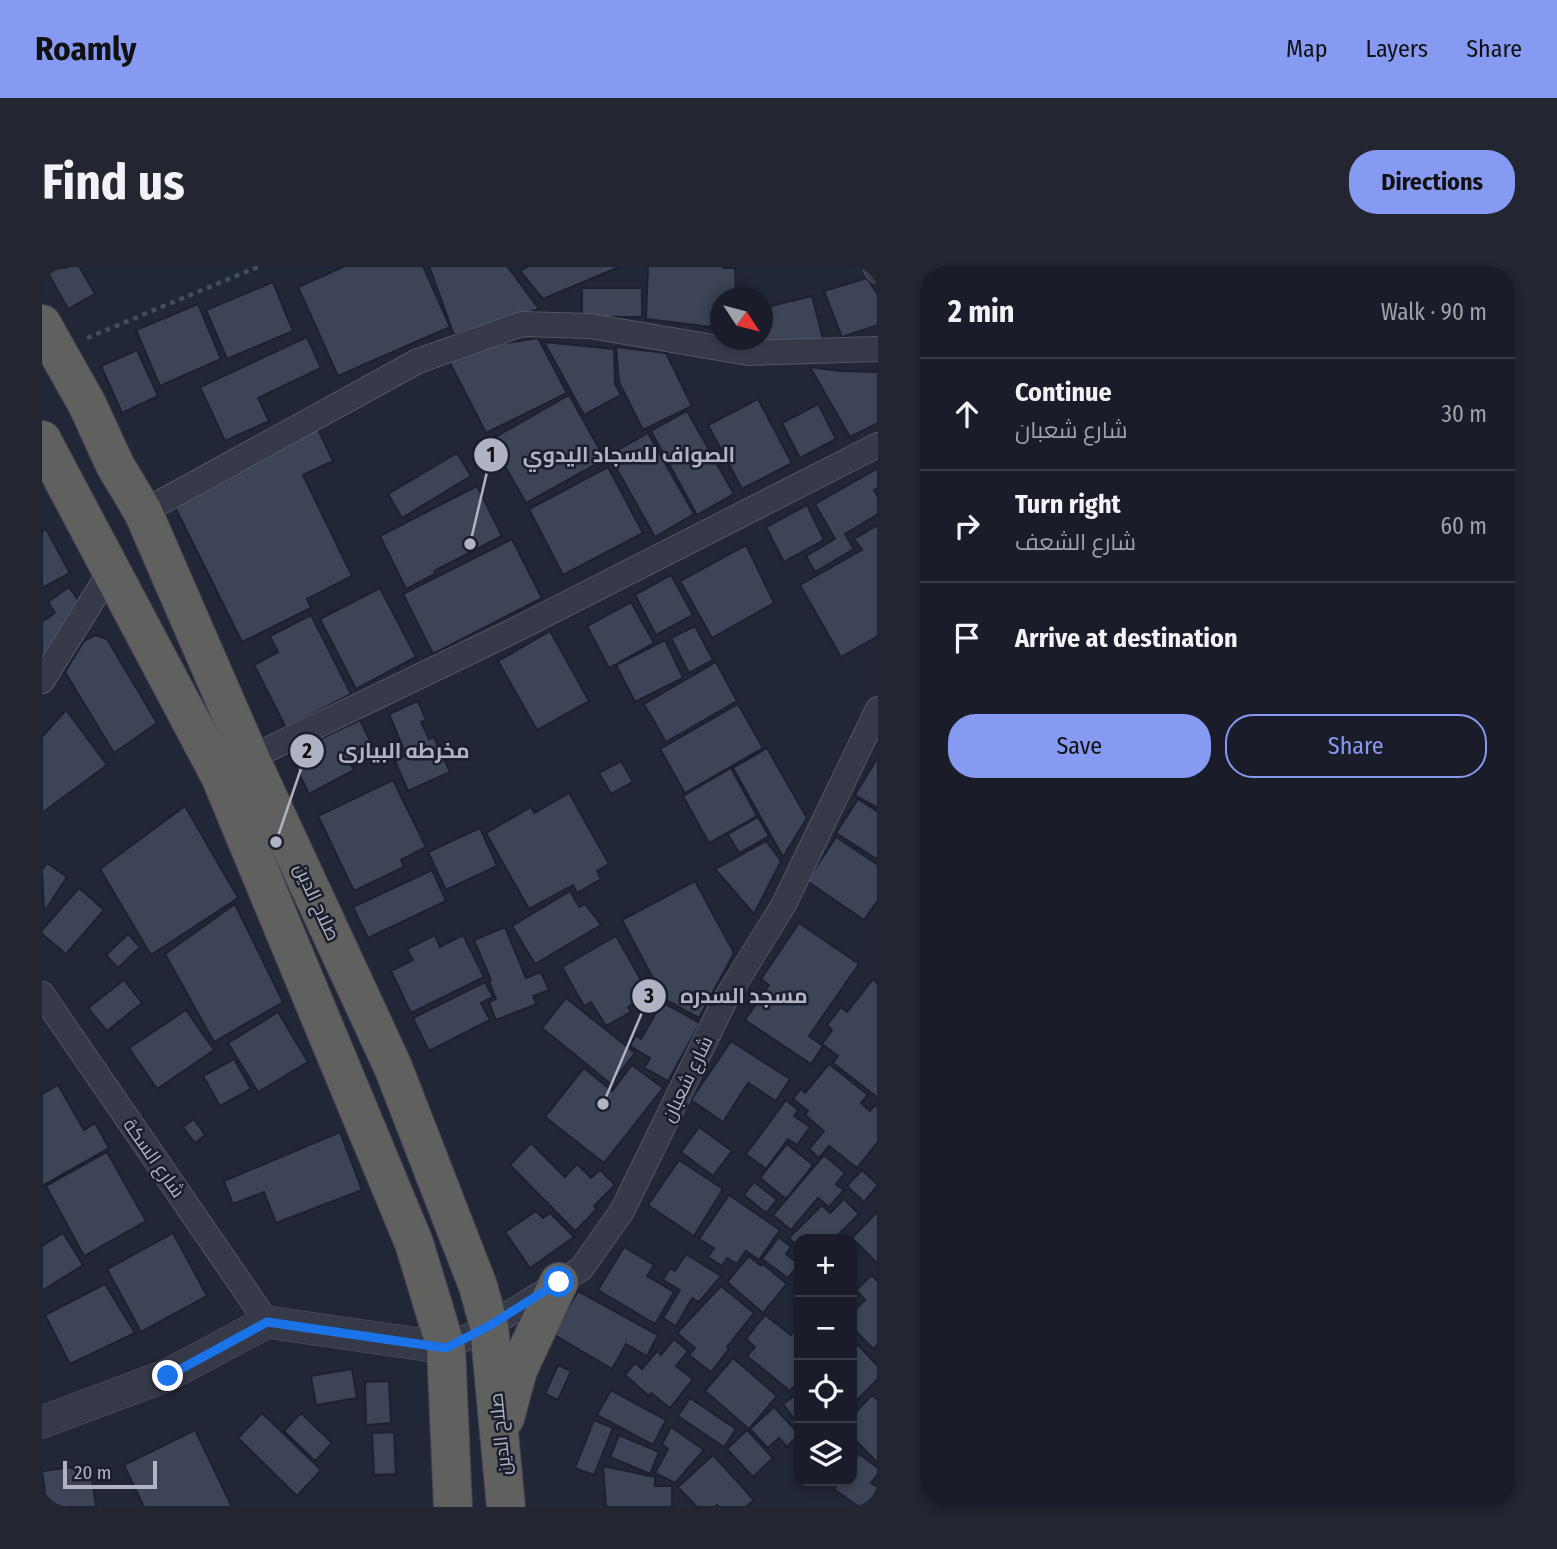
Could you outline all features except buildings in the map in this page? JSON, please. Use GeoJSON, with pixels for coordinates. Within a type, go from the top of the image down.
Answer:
{"type":"FeatureCollection","features":[{"type":"Feature","properties":{"kind":"highway","name":"صلاح الدين"},"geometry":{"type":"LineString","coordinates":[[49,337],[88,404],[116,465],[143,512],[250,758],[393,1067],[478,1286],[489,1326],[506,1507]]}},
{"type":"Feature","properties":{"kind":"highway","name":"صلاح الدين"},"geometry":{"type":"LineString","coordinates":[[42,440],[220,776],[414,1243],[446,1348],[453,1507]]}},
{"type":"Feature","properties":{"kind":"highway"},"geometry":{"type":"LineString","coordinates":[[500,1436],[518,1370],[559,1282]]}},
{"type":"Feature","properties":{"kind":"street"},"geometry":{"type":"LineString","coordinates":[[874,266],[878,271]]}},
{"type":"Feature","properties":{"kind":"street"},"geometry":{"type":"LineString","coordinates":[[143,512],[418,361],[522,324],[590,327],[748,353],[878,349]]}},
{"type":"Feature","properties":{"kind":"street"},"geometry":{"type":"LineString","coordinates":[[250,758],[513,631],[878,445]]}},
{"type":"Feature","properties":{"kind":"street"},"geometry":{"type":"LineString","coordinates":[[42,681],[110,572]]}},
{"type":"Feature","properties":{"kind":"street","name":"شارع شعبان"},"geometry":{"type":"LineString","coordinates":[[446,1348],[489,1326],[581,1269],[622,1211],[725,1000],[784,904],[878,709]]}},
{"type":"Feature","properties":{"kind":"street","name":"شارع السكة"},"geometry":{"type":"LineString","coordinates":[[42,994],[267,1322]]}},
{"type":"Feature","properties":{"kind":"street"},"geometry":{"type":"LineString","coordinates":[[42,1422],[168,1376],[267,1322],[446,1348]]}},
{"type":"Feature","properties":{"kind":"path"},"geometry":{"type":"LineString","coordinates":[[49,337],[260,266]]}},
{"type":"Feature","properties":{"kind":"place","name":"الصواف للسجاد اليدوي"},"geometry":{"type":"Point","coordinates":[470,544]}},
{"type":"Feature","properties":{"kind":"place","name":"مخرطه البيارى"},"geometry":{"type":"Point","coordinates":[276,842]}},
{"type":"Feature","properties":{"kind":"place","name":"مسجد السدره"},"geometry":{"type":"Point","coordinates":[603,1104]}},
{"type":"Feature","properties":{"kind":"route"},"geometry":{"type":"LineString","coordinates":[[168,1376],[267,1322],[446,1348],[489,1326],[559,1282]]}}]}
